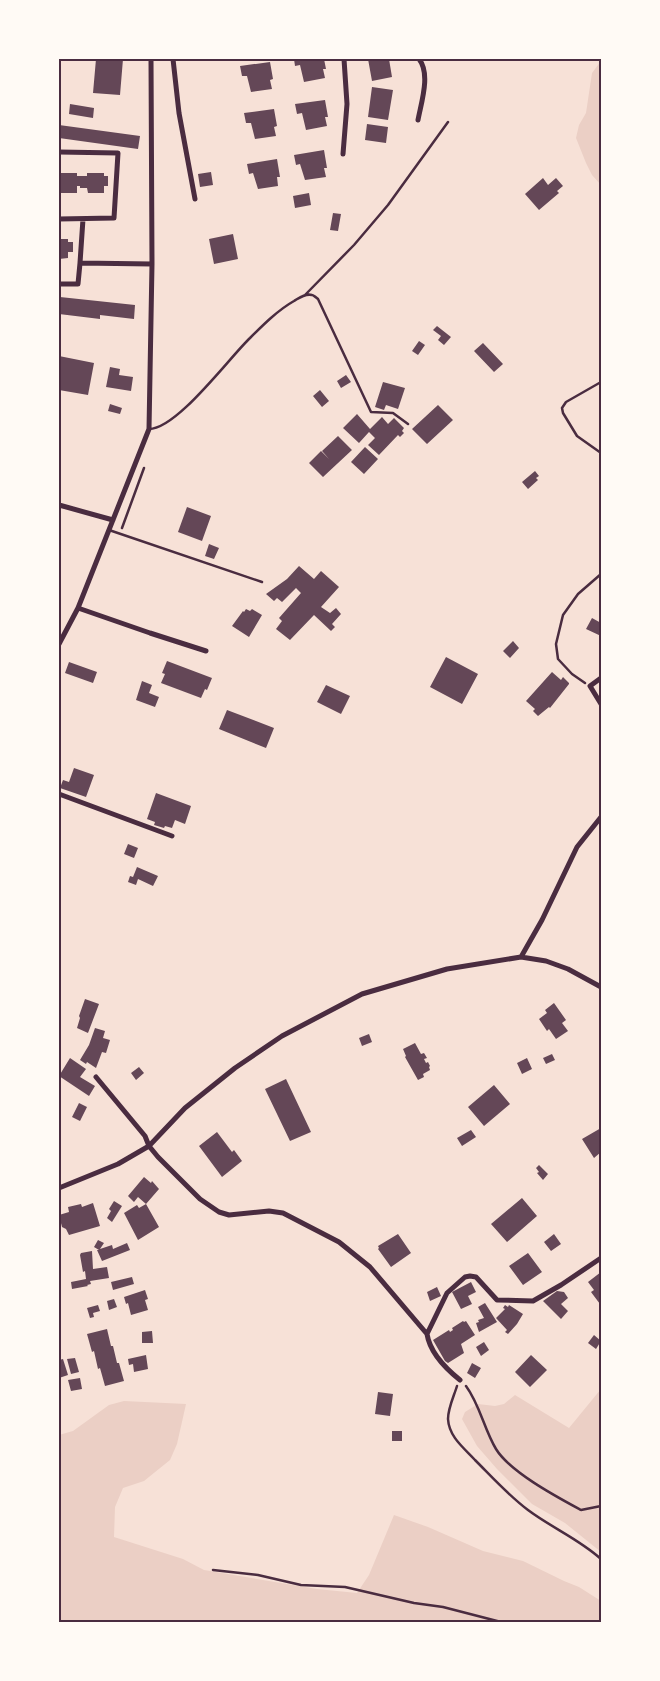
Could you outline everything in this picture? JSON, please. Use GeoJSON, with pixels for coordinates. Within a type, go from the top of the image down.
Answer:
{"type":"FeatureCollection","features":[{"type":"Feature","properties":{"kind":"street"},"geometry":{"type":"LineString","coordinates":[[59,644],[78,608],[149,429],[152,264],[151,59]]}},
{"type":"Feature","properties":{"kind":"street"},"geometry":{"type":"LineString","coordinates":[[173,59],[179,114],[195,199]]}},
{"type":"Feature","properties":{"kind":"street"},"geometry":{"type":"LineString","coordinates":[[343,154],[347,104],[344,59]]}},
{"type":"Feature","properties":{"kind":"street"},"geometry":{"type":"LineString","coordinates":[[418,120],[425,78],[423,63],[419,59]]}},
{"type":"Feature","properties":{"kind":"street"},"geometry":{"type":"LineString","coordinates":[[59,152],[118,153],[114,218],[59,219]]}},
{"type":"Feature","properties":{"kind":"street"},"geometry":{"type":"LineString","coordinates":[[59,284],[78,284],[83,219]]}},
{"type":"Feature","properties":{"kind":"street"},"geometry":{"type":"LineString","coordinates":[[80,262],[152,264]]}},
{"type":"Feature","properties":{"kind":"street"},"geometry":{"type":"LineString","coordinates":[[59,505],[113,520]]}},
{"type":"Feature","properties":{"kind":"street"},"geometry":{"type":"LineString","coordinates":[[78,608],[206,651]]}},
{"type":"Feature","properties":{"kind":"street"},"geometry":{"type":"LineString","coordinates":[[601,678],[590,686],[601,704]]}},
{"type":"Feature","properties":{"kind":"street"},"geometry":{"type":"LineString","coordinates":[[59,794],[172,836]]}},
{"type":"Feature","properties":{"kind":"street"},"geometry":{"type":"LineString","coordinates":[[521,957],[542,920],[577,847],[601,816]]}},
{"type":"Feature","properties":{"kind":"street"},"geometry":{"type":"LineString","coordinates":[[59,1188],[118,1164],[149,1146],[185,1108],[235,1068],[282,1036],[362,994],[447,969],[521,957],[546,961],[568,969],[601,987]]}},
{"type":"Feature","properties":{"kind":"street"},"geometry":{"type":"LineString","coordinates":[[96,1077],[145,1136],[149,1146],[200,1199],[219,1212],[230,1215],[269,1211],[283,1213],[339,1242],[370,1267],[427,1334],[429,1344],[445,1367],[460,1380]]}},
{"type":"Feature","properties":{"kind":"street"},"geometry":{"type":"LineString","coordinates":[[427,1334],[447,1293],[465,1277],[476,1277],[498,1300],[533,1301],[601,1258]]}},
{"type":"Feature","properties":{"kind":"lane"},"geometry":{"type":"LineString","coordinates":[[149,429],[156,429],[180,412],[203,391],[250,338],[287,305],[305,295],[354,246],[388,205],[448,122]]}},
{"type":"Feature","properties":{"kind":"lane"},"geometry":{"type":"LineString","coordinates":[[305,295],[312,295],[318,299],[371,412],[393,413],[408,424]]}},
{"type":"Feature","properties":{"kind":"lane"},"geometry":{"type":"LineString","coordinates":[[109,530],[262,582]]}},
{"type":"Feature","properties":{"kind":"path"},"geometry":{"type":"LineString","coordinates":[[601,382],[566,402],[562,408],[577,436],[601,453]]}},
{"type":"Feature","properties":{"kind":"path"},"geometry":{"type":"LineString","coordinates":[[590,686],[572,674],[558,659],[556,644],[563,615],[578,594],[601,574]]}},
{"type":"Feature","properties":{"kind":"path"},"geometry":{"type":"LineString","coordinates":[[601,1506],[581,1510],[528,1480],[513,1467],[497,1450],[474,1399],[467,1386],[460,1380],[451,1402],[448,1420],[454,1438],[499,1485],[528,1510],[587,1546],[601,1559]]}},
{"type":"Feature","properties":{"kind":"path"},"geometry":{"type":"LineString","coordinates":[[213,1570],[258,1575],[301,1586],[345,1588],[414,1603],[444,1607],[501,1622]]}},
{"type":"Feature","properties":{"kind":"shaded area"},"geometry":{"type":"Polygon","coordinates":[[[601,61],[601,185],[592,175],[576,138],[579,125],[586,113],[592,73],[601,61]]]}},
{"type":"Feature","properties":{"kind":"shaded area"},"geometry":{"type":"Polygon","coordinates":[[[601,1389],[601,1552],[565,1523],[532,1504],[477,1446],[462,1419],[465,1412],[478,1404],[495,1406],[504,1404],[515,1395],[569,1428],[601,1389]]]}},
{"type":"Feature","properties":{"kind":"shaded area"},"geometry":{"type":"Polygon","coordinates":[[[124,1401],[186,1404],[177,1444],[170,1460],[144,1481],[123,1488],[115,1507],[114,1537],[183,1559],[204,1570],[317,1589],[357,1593],[369,1575],[394,1515],[428,1527],[483,1551],[523,1561],[579,1587],[601,1601],[601,1622],[59,1622],[59,1435],[73,1431],[109,1405],[124,1401]]]}},
{"type":"Feature","properties":{"kind":"building"},"geometry":{"type":"Polygon","coordinates":[[[96,59],[123,59],[120,95],[93,93],[96,59]]]}},
{"type":"Feature","properties":{"kind":"building"},"geometry":{"type":"Polygon","coordinates":[[[294,59],[324,59],[326,69],[323,69],[325,78],[304,82],[300,65],[295,66],[294,59]]]}},
{"type":"Feature","properties":{"kind":"building"},"geometry":{"type":"Polygon","coordinates":[[[368,59],[389,59],[392,77],[372,81],[368,59]]]}},
{"type":"Feature","properties":{"kind":"building"},"geometry":{"type":"Polygon","coordinates":[[[270,62],[273,79],[270,80],[272,89],[251,92],[247,76],[242,76],[240,66],[270,62]]]}},
{"type":"Feature","properties":{"kind":"building"},"geometry":{"type":"Polygon","coordinates":[[[372,87],[393,90],[388,120],[368,117],[372,87]]]}},
{"type":"Feature","properties":{"kind":"building"},"geometry":{"type":"Polygon","coordinates":[[[325,100],[328,117],[325,117],[327,126],[306,130],[302,113],[297,114],[295,104],[325,100]]]}},
{"type":"Feature","properties":{"kind":"building"},"geometry":{"type":"Polygon","coordinates":[[[70,104],[94,108],[93,118],[69,114],[70,104]]]}},
{"type":"Feature","properties":{"kind":"building"},"geometry":{"type":"Polygon","coordinates":[[[274,109],[277,126],[274,127],[276,136],[255,139],[251,123],[246,123],[244,113],[274,109]]]}},
{"type":"Feature","properties":{"kind":"building"},"geometry":{"type":"Polygon","coordinates":[[[367,124],[388,127],[386,143],[365,140],[367,124]]]}},
{"type":"Feature","properties":{"kind":"building"},"geometry":{"type":"Polygon","coordinates":[[[59,125],[140,136],[138,149],[59,138],[59,125]]]}},
{"type":"Feature","properties":{"kind":"building"},"geometry":{"type":"Polygon","coordinates":[[[324,150],[327,168],[324,168],[326,177],[305,180],[300,164],[296,165],[294,155],[324,150]]]}},
{"type":"Feature","properties":{"kind":"building"},"geometry":{"type":"Polygon","coordinates":[[[277,159],[280,177],[277,177],[278,186],[258,189],[253,173],[249,174],[247,164],[277,159]]]}},
{"type":"Feature","properties":{"kind":"building"},"geometry":{"type":"Polygon","coordinates":[[[211,172],[213,185],[200,187],[198,174],[211,172]]]}},
{"type":"Feature","properties":{"kind":"building"},"geometry":{"type":"Polygon","coordinates":[[[60,173],[77,173],[77,176],[87,176],[87,173],[104,173],[104,176],[108,176],[108,186],[104,186],[104,193],[88,193],[87,188],[77,186],[77,193],[61,193],[61,188],[59,188],[60,173]]]}},
{"type":"Feature","properties":{"kind":"building"},"geometry":{"type":"Polygon","coordinates":[[[543,178],[548,185],[556,178],[563,186],[557,191],[559,193],[539,210],[525,194],[543,178]]]}},
{"type":"Feature","properties":{"kind":"building"},"geometry":{"type":"Polygon","coordinates":[[[309,193],[311,205],[295,208],[293,196],[309,193]]]}},
{"type":"Feature","properties":{"kind":"building"},"geometry":{"type":"Polygon","coordinates":[[[333,213],[341,214],[338,231],[330,230],[333,213]]]}},
{"type":"Feature","properties":{"kind":"building"},"geometry":{"type":"Polygon","coordinates":[[[233,234],[238,259],[214,264],[209,239],[233,234]]]}},
{"type":"Feature","properties":{"kind":"building"},"geometry":{"type":"Polygon","coordinates":[[[59,239],[68,239],[68,242],[73,242],[73,252],[68,252],[68,258],[59,259],[59,239]]]}},
{"type":"Feature","properties":{"kind":"building"},"geometry":{"type":"Polygon","coordinates":[[[60,297],[135,305],[134,319],[100,315],[100,319],[59,314],[60,297]]]}},
{"type":"Feature","properties":{"kind":"building"},"geometry":{"type":"Polygon","coordinates":[[[437,326],[451,337],[444,345],[438,340],[441,336],[433,330],[437,326]]]}},
{"type":"Feature","properties":{"kind":"building"},"geometry":{"type":"Polygon","coordinates":[[[419,341],[425,345],[418,355],[412,351],[419,341]]]}},
{"type":"Feature","properties":{"kind":"building"},"geometry":{"type":"Polygon","coordinates":[[[483,343],[503,364],[494,372],[474,351],[483,343]]]}},
{"type":"Feature","properties":{"kind":"building"},"geometry":{"type":"Polygon","coordinates":[[[59,356],[94,363],[88,395],[59,390],[59,356]]]}},
{"type":"Feature","properties":{"kind":"building"},"geometry":{"type":"Polygon","coordinates":[[[110,367],[120,369],[119,375],[133,377],[131,391],[106,387],[110,367]]]}},
{"type":"Feature","properties":{"kind":"building"},"geometry":{"type":"Polygon","coordinates":[[[346,375],[351,382],[341,388],[337,381],[346,375]]]}},
{"type":"Feature","properties":{"kind":"building"},"geometry":{"type":"Polygon","coordinates":[[[383,382],[405,388],[398,409],[386,405],[384,410],[375,407],[383,382]]]}},
{"type":"Feature","properties":{"kind":"building"},"geometry":{"type":"Polygon","coordinates":[[[320,390],[329,401],[322,407],[313,396],[320,390]]]}},
{"type":"Feature","properties":{"kind":"building"},"geometry":{"type":"Polygon","coordinates":[[[110,404],[122,408],[120,414],[108,411],[110,404]]]}},
{"type":"Feature","properties":{"kind":"building"},"geometry":{"type":"Polygon","coordinates":[[[438,405],[453,420],[427,444],[412,429],[438,405]]]}},
{"type":"Feature","properties":{"kind":"building"},"geometry":{"type":"Polygon","coordinates":[[[357,414],[370,429],[382,417],[388,424],[394,418],[404,428],[402,431],[404,433],[400,437],[398,435],[379,455],[368,445],[375,438],[369,432],[359,443],[343,428],[357,414]]]}},
{"type":"Feature","properties":{"kind":"building"},"geometry":{"type":"Polygon","coordinates":[[[338,436],[352,450],[323,477],[309,463],[321,451],[329,459],[322,451],[338,436]]]}},
{"type":"Feature","properties":{"kind":"building"},"geometry":{"type":"Polygon","coordinates":[[[365,447],[378,459],[364,474],[351,462],[365,447]]]}},
{"type":"Feature","properties":{"kind":"building"},"geometry":{"type":"Polygon","coordinates":[[[535,471],[539,476],[536,478],[538,480],[528,489],[522,482],[535,471]]]}},
{"type":"Feature","properties":{"kind":"building"},"geometry":{"type":"Polygon","coordinates":[[[187,507],[211,516],[202,541],[178,532],[187,507]]]}},
{"type":"Feature","properties":{"kind":"building"},"geometry":{"type":"Polygon","coordinates":[[[209,544],[219,548],[214,559],[205,556],[209,544]]]}},
{"type":"Feature","properties":{"kind":"building"},"geometry":{"type":"Polygon","coordinates":[[[299,566],[314,579],[321,571],[339,587],[321,607],[330,613],[336,608],[341,614],[332,624],[335,627],[331,631],[314,615],[290,640],[276,629],[282,621],[279,618],[301,593],[296,588],[282,602],[277,598],[274,601],[266,594],[287,579],[299,566]]]}},
{"type":"Feature","properties":{"kind":"building"},"geometry":{"type":"Polygon","coordinates":[[[246,609],[250,611],[252,609],[262,615],[249,637],[232,626],[246,609]]]}},
{"type":"Feature","properties":{"kind":"building"},"geometry":{"type":"Polygon","coordinates":[[[592,618],[601,623],[601,636],[586,629],[592,618]]]}},
{"type":"Feature","properties":{"kind":"building"},"geometry":{"type":"Polygon","coordinates":[[[513,641],[519,648],[510,658],[503,651],[513,641]]]}},
{"type":"Feature","properties":{"kind":"building"},"geometry":{"type":"Polygon","coordinates":[[[446,657],[478,674],[462,704],[430,687],[446,657]]]}},
{"type":"Feature","properties":{"kind":"building"},"geometry":{"type":"Polygon","coordinates":[[[167,661],[212,678],[201,698],[161,683],[165,674],[162,673],[167,661]]]}},
{"type":"Feature","properties":{"kind":"building"},"geometry":{"type":"Polygon","coordinates":[[[69,662],[97,672],[93,683],[65,673],[69,662]]]}},
{"type":"Feature","properties":{"kind":"building"},"geometry":{"type":"Polygon","coordinates":[[[552,672],[561,680],[563,677],[569,684],[550,708],[538,716],[533,711],[535,709],[526,701],[552,672]]]}},
{"type":"Feature","properties":{"kind":"building"},"geometry":{"type":"Polygon","coordinates":[[[142,681],[152,685],[149,693],[159,697],[155,707],[136,700],[142,681]]]}},
{"type":"Feature","properties":{"kind":"building"},"geometry":{"type":"Polygon","coordinates":[[[326,685],[350,696],[341,714],[317,702],[326,685]]]}},
{"type":"Feature","properties":{"kind":"building"},"geometry":{"type":"Polygon","coordinates":[[[227,710],[274,728],[266,748],[219,729],[227,710]]]}},
{"type":"Feature","properties":{"kind":"building"},"geometry":{"type":"Polygon","coordinates":[[[74,768],[94,775],[86,797],[60,788],[63,780],[69,782],[74,768]]]}},
{"type":"Feature","properties":{"kind":"building"},"geometry":{"type":"Polygon","coordinates":[[[156,793],[191,806],[185,824],[175,820],[172,828],[165,826],[164,828],[154,825],[155,822],[147,819],[156,793]]]}},
{"type":"Feature","properties":{"kind":"building"},"geometry":{"type":"Polygon","coordinates":[[[128,844],[138,848],[134,858],[124,854],[128,844]]]}},
{"type":"Feature","properties":{"kind":"building"},"geometry":{"type":"Polygon","coordinates":[[[137,867],[158,876],[153,886],[138,879],[136,885],[128,882],[130,876],[133,877],[137,867]]]}},
{"type":"Feature","properties":{"kind":"building"},"geometry":{"type":"Polygon","coordinates":[[[85,999],[99,1004],[88,1033],[77,1028],[85,999]]]}},
{"type":"Feature","properties":{"kind":"building"},"geometry":{"type":"Polygon","coordinates":[[[554,1003],[566,1020],[562,1023],[568,1031],[556,1039],[549,1029],[547,1031],[539,1019],[547,1013],[545,1010],[554,1003]]]}},
{"type":"Feature","properties":{"kind":"building"},"geometry":{"type":"Polygon","coordinates":[[[95,1028],[105,1031],[103,1038],[110,1040],[106,1053],[102,1052],[96,1068],[80,1060],[89,1045],[95,1028]]]}},
{"type":"Feature","properties":{"kind":"building"},"geometry":{"type":"Polygon","coordinates":[[[369,1034],[372,1042],[362,1046],[359,1038],[369,1034]]]}},
{"type":"Feature","properties":{"kind":"building"},"geometry":{"type":"Polygon","coordinates":[[[415,1043],[421,1054],[424,1053],[427,1058],[424,1059],[430,1066],[430,1070],[423,1074],[424,1077],[418,1080],[405,1057],[403,1049],[415,1043]]]}},
{"type":"Feature","properties":{"kind":"building"},"geometry":{"type":"Polygon","coordinates":[[[552,1054],[555,1060],[546,1064],[543,1058],[552,1054]]]}},
{"type":"Feature","properties":{"kind":"building"},"geometry":{"type":"Polygon","coordinates":[[[70,1058],[86,1069],[80,1077],[95,1086],[89,1096],[59,1076],[70,1058]]]}},
{"type":"Feature","properties":{"kind":"building"},"geometry":{"type":"Polygon","coordinates":[[[527,1058],[532,1069],[522,1074],[517,1063],[527,1058]]]}},
{"type":"Feature","properties":{"kind":"building"},"geometry":{"type":"Polygon","coordinates":[[[139,1067],[144,1073],[136,1080],[131,1073],[139,1067]]]}},
{"type":"Feature","properties":{"kind":"building"},"geometry":{"type":"Polygon","coordinates":[[[286,1079],[311,1132],[290,1141],[265,1089],[286,1079]]]}},
{"type":"Feature","properties":{"kind":"building"},"geometry":{"type":"Polygon","coordinates":[[[494,1085],[510,1104],[484,1126],[468,1107],[494,1085]]]}},
{"type":"Feature","properties":{"kind":"building"},"geometry":{"type":"Polygon","coordinates":[[[79,1103],[87,1107],[80,1121],[72,1117],[79,1103]]]}},
{"type":"Feature","properties":{"kind":"building"},"geometry":{"type":"Polygon","coordinates":[[[601,1128],[601,1152],[594,1158],[582,1139],[601,1128]]]}},
{"type":"Feature","properties":{"kind":"building"},"geometry":{"type":"Polygon","coordinates":[[[471,1130],[476,1137],[462,1146],[457,1138],[471,1130]]]}},
{"type":"Feature","properties":{"kind":"building"},"geometry":{"type":"Polygon","coordinates":[[[217,1132],[232,1152],[234,1150],[242,1161],[222,1177],[199,1146],[217,1132]]]}},
{"type":"Feature","properties":{"kind":"building"},"geometry":{"type":"Polygon","coordinates":[[[539,1165],[548,1174],[543,1180],[537,1173],[539,1172],[536,1168],[539,1165]]]}},
{"type":"Feature","properties":{"kind":"building"},"geometry":{"type":"Polygon","coordinates":[[[144,1177],[151,1183],[152,1181],[159,1189],[146,1204],[138,1197],[134,1202],[128,1196],[144,1177]]]}},
{"type":"Feature","properties":{"kind":"building"},"geometry":{"type":"Polygon","coordinates":[[[522,1198],[537,1216],[507,1242],[491,1224],[522,1198]]]}},
{"type":"Feature","properties":{"kind":"building"},"geometry":{"type":"Polygon","coordinates":[[[114,1201],[122,1206],[112,1222],[107,1218],[111,1211],[109,1209],[114,1201]]]}},
{"type":"Feature","properties":{"kind":"building"},"geometry":{"type":"Polygon","coordinates":[[[93,1203],[100,1226],[69,1235],[66,1229],[62,1227],[59,1215],[69,1212],[68,1207],[81,1204],[82,1207],[93,1203]]]}},
{"type":"Feature","properties":{"kind":"building"},"geometry":{"type":"Polygon","coordinates":[[[146,1204],[159,1227],[138,1240],[124,1213],[137,1205],[139,1208],[146,1204]]]}},
{"type":"Feature","properties":{"kind":"building"},"geometry":{"type":"Polygon","coordinates":[[[398,1234],[411,1253],[391,1267],[378,1249],[378,1246],[398,1234]]]}},
{"type":"Feature","properties":{"kind":"building"},"geometry":{"type":"Polygon","coordinates":[[[554,1234],[561,1244],[551,1251],[544,1242],[554,1234]]]}},
{"type":"Feature","properties":{"kind":"building"},"geometry":{"type":"Polygon","coordinates":[[[98,1240],[104,1243],[100,1249],[112,1245],[113,1249],[127,1243],[130,1250],[102,1261],[97,1250],[99,1250],[94,1247],[98,1240]]]}},
{"type":"Feature","properties":{"kind":"building"},"geometry":{"type":"Polygon","coordinates":[[[92,1251],[93,1269],[107,1267],[109,1278],[90,1281],[91,1284],[88,1286],[72,1289],[71,1282],[86,1279],[85,1271],[83,1272],[81,1253],[92,1251]]]}},
{"type":"Feature","properties":{"kind":"building"},"geometry":{"type":"Polygon","coordinates":[[[528,1253],[542,1272],[523,1285],[509,1266],[528,1253]]]}},
{"type":"Feature","properties":{"kind":"building"},"geometry":{"type":"Polygon","coordinates":[[[601,1272],[600,1304],[591,1292],[594,1290],[588,1282],[601,1272]]]}},
{"type":"Feature","properties":{"kind":"building"},"geometry":{"type":"Polygon","coordinates":[[[132,1277],[134,1284],[113,1290],[111,1282],[132,1277]]]}},
{"type":"Feature","properties":{"kind":"building"},"geometry":{"type":"Polygon","coordinates":[[[471,1282],[476,1292],[468,1296],[472,1304],[461,1309],[452,1292],[471,1282]]]}},
{"type":"Feature","properties":{"kind":"building"},"geometry":{"type":"Polygon","coordinates":[[[437,1287],[441,1296],[430,1301],[427,1292],[437,1287]]]}},
{"type":"Feature","properties":{"kind":"building"},"geometry":{"type":"Polygon","coordinates":[[[145,1290],[148,1299],[145,1300],[148,1310],[131,1315],[128,1303],[126,1304],[124,1297],[145,1290]]]}},
{"type":"Feature","properties":{"kind":"building"},"geometry":{"type":"Polygon","coordinates":[[[557,1291],[564,1292],[568,1298],[561,1304],[568,1311],[561,1319],[543,1301],[557,1291]]]}},
{"type":"Feature","properties":{"kind":"building"},"geometry":{"type":"Polygon","coordinates":[[[114,1299],[117,1307],[109,1310],[107,1301],[114,1299]]]}},
{"type":"Feature","properties":{"kind":"building"},"geometry":{"type":"Polygon","coordinates":[[[485,1303],[497,1322],[479,1332],[476,1323],[484,1318],[478,1307],[485,1303]]]}},
{"type":"Feature","properties":{"kind":"building"},"geometry":{"type":"Polygon","coordinates":[[[98,1305],[100,1311],[93,1313],[94,1317],[90,1318],[87,1308],[98,1305]]]}},
{"type":"Feature","properties":{"kind":"building"},"geometry":{"type":"Polygon","coordinates":[[[505,1305],[508,1307],[509,1305],[523,1314],[508,1334],[505,1332],[507,1330],[496,1318],[505,1309],[503,1308],[505,1305]]]}},
{"type":"Feature","properties":{"kind":"building"},"geometry":{"type":"Polygon","coordinates":[[[466,1321],[475,1335],[461,1344],[464,1353],[448,1363],[433,1340],[449,1330],[450,1332],[453,1330],[452,1328],[466,1321]]]}},
{"type":"Feature","properties":{"kind":"building"},"geometry":{"type":"Polygon","coordinates":[[[107,1329],[124,1381],[105,1386],[87,1334],[107,1329]]]}},
{"type":"Feature","properties":{"kind":"building"},"geometry":{"type":"Polygon","coordinates":[[[152,1331],[153,1343],[142,1343],[142,1332],[152,1331]]]}},
{"type":"Feature","properties":{"kind":"building"},"geometry":{"type":"Polygon","coordinates":[[[594,1335],[601,1341],[596,1349],[588,1343],[594,1335]]]}},
{"type":"Feature","properties":{"kind":"building"},"geometry":{"type":"Polygon","coordinates":[[[484,1342],[489,1350],[481,1356],[476,1347],[484,1342]]]}},
{"type":"Feature","properties":{"kind":"building"},"geometry":{"type":"Polygon","coordinates":[[[146,1355],[148,1369],[134,1372],[133,1364],[129,1365],[128,1359],[146,1355]]]}},
{"type":"Feature","properties":{"kind":"building"},"geometry":{"type":"Polygon","coordinates":[[[531,1355],[547,1370],[530,1387],[515,1372],[531,1355]]]}},
{"type":"Feature","properties":{"kind":"building"},"geometry":{"type":"Polygon","coordinates":[[[75,1358],[79,1372],[71,1374],[67,1359],[75,1358]]]}},
{"type":"Feature","properties":{"kind":"building"},"geometry":{"type":"Polygon","coordinates":[[[63,1359],[68,1375],[59,1378],[59,1360],[63,1359]]]}},
{"type":"Feature","properties":{"kind":"building"},"geometry":{"type":"Polygon","coordinates":[[[472,1363],[481,1368],[475,1378],[467,1373],[472,1363]]]}},
{"type":"Feature","properties":{"kind":"building"},"geometry":{"type":"Polygon","coordinates":[[[80,1378],[82,1389],[71,1391],[68,1380],[80,1378]]]}},
{"type":"Feature","properties":{"kind":"building"},"geometry":{"type":"Polygon","coordinates":[[[378,1392],[393,1394],[390,1416],[375,1414],[378,1392]]]}},
{"type":"Feature","properties":{"kind":"building"},"geometry":{"type":"Polygon","coordinates":[[[392,1431],[402,1431],[402,1441],[392,1441],[392,1431]]]}}]}
